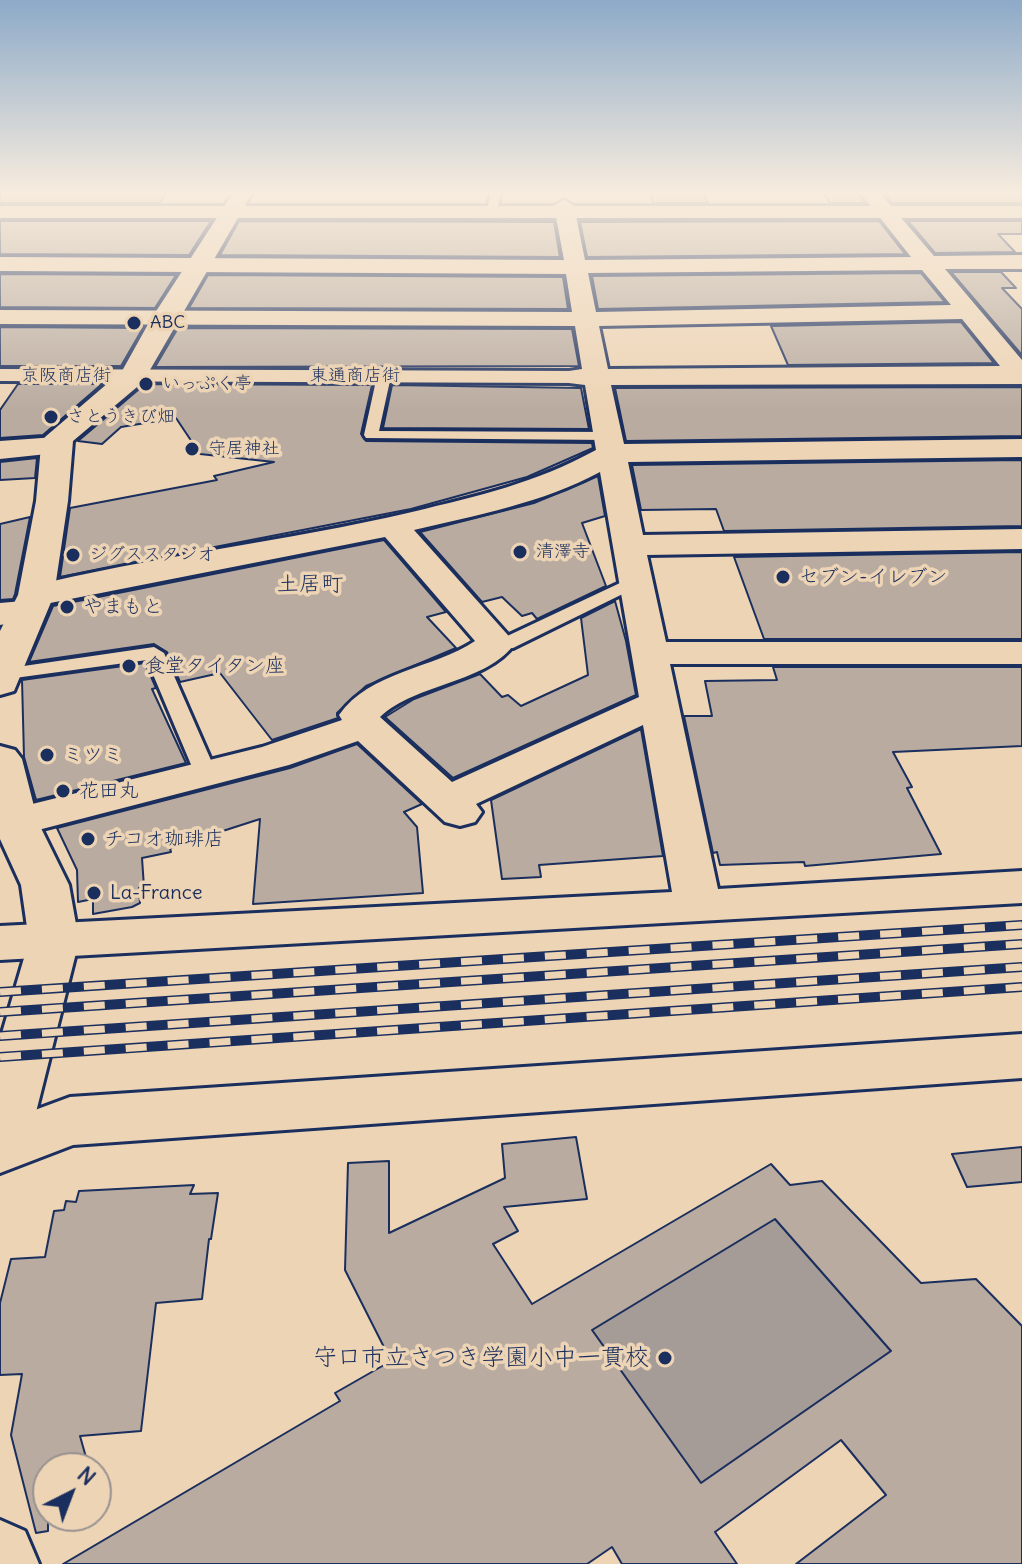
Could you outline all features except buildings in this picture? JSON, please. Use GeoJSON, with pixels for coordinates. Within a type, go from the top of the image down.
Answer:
{"type":"FeatureCollection","features":[{"type":"Feature","properties":{"kind":"main road"},"geometry":{"type":"LineString","coordinates":[[1,679],[52,501],[56,446],[60,437],[133,376],[164,319],[200,264]]}},
{"type":"Feature","properties":{"kind":"main road"},"geometry":{"type":"LineString","coordinates":[[0,759],[8,824],[45,885],[54,941],[0,1140]]}},
{"type":"Feature","properties":{"kind":"main road"},"geometry":{"type":"LineString","coordinates":[[0,1148],[70,1121],[1022,1056]]}},
{"type":"Feature","properties":{"kind":"street"},"geometry":{"type":"LineString","coordinates":[[0,264],[575,267],[842,264]]}},
{"type":"Feature","properties":{"kind":"street"},"geometry":{"type":"LineString","coordinates":[[574,264],[586,319],[588,378],[612,445],[698,907]]}},
{"type":"Feature","properties":{"kind":"street"},"geometry":{"type":"LineString","coordinates":[[931,264],[1021,375]]}},
{"type":"Feature","properties":{"kind":"street"},"geometry":{"type":"LineString","coordinates":[[0,317],[586,319],[969,312]]}},
{"type":"Feature","properties":{"kind":"street","name":"京阪商店街"},"geometry":{"type":"LineString","coordinates":[[0,375],[133,376]]}},
{"type":"Feature","properties":{"kind":"street"},"geometry":{"type":"LineString","coordinates":[[588,378],[1021,375]]}},
{"type":"Feature","properties":{"kind":"street","name":"東通商店街"},"geometry":{"type":"LineString","coordinates":[[133,376],[588,378]]}},
{"type":"Feature","properties":{"kind":"street"},"geometry":{"type":"LineString","coordinates":[[21,607],[505,499],[563,480],[612,445],[1022,448]]}},
{"type":"Feature","properties":{"kind":"street"},"geometry":{"type":"LineString","coordinates":[[0,450],[56,446]]}},
{"type":"Feature","properties":{"kind":"street"},"geometry":{"type":"LineString","coordinates":[[393,526],[497,643],[481,657],[379,698],[359,715],[365,726],[454,806],[660,702]]}},
{"type":"Feature","properties":{"kind":"street"},"geometry":{"type":"LineString","coordinates":[[631,545],[1022,539]]}},
{"type":"Feature","properties":{"kind":"street"},"geometry":{"type":"LineString","coordinates":[[652,653],[1022,653]]}},
{"type":"Feature","properties":{"kind":"street"},"geometry":{"type":"LineString","coordinates":[[8,824],[275,756],[365,726]]}},
{"type":"Feature","properties":{"kind":"street"},"geometry":{"type":"LineString","coordinates":[[0,943],[1022,887]]}},
{"type":"Feature","properties":{"kind":"street"},"geometry":{"type":"LineString","coordinates":[[0,1556],[3,1564]]}},
{"type":"Feature","properties":{"kind":"lane"},"geometry":{"type":"LineString","coordinates":[[384,376],[371,435],[612,445]]}},
{"type":"Feature","properties":{"kind":"lane"},"geometry":{"type":"LineString","coordinates":[[497,643],[506,644],[637,580]]}},
{"type":"Feature","properties":{"kind":"lane"},"geometry":{"type":"LineString","coordinates":[[1,679],[154,653],[206,774]]}},
{"type":"Feature","properties":{"kind":"shaded area"},"geometry":{"type":"Polygon","coordinates":[[[775,1219],[891,1351],[701,1483],[592,1330],[775,1219]]]}},
{"type":"Feature","properties":{"kind":"railway"},"geometry":{"type":"LineString","coordinates":[[0,992],[1022,925]]}},
{"type":"Feature","properties":{"kind":"railway"},"geometry":{"type":"LineString","coordinates":[[0,1012],[1022,944]]}},
{"type":"Feature","properties":{"kind":"railway"},"geometry":{"type":"LineString","coordinates":[[0,1036],[1022,967]]}},
{"type":"Feature","properties":{"kind":"railway"},"geometry":{"type":"LineString","coordinates":[[0,1057],[1022,987]]}},
{"type":"Feature","properties":{"kind":"place","name":"ABC"},"geometry":{"type":"Point","coordinates":[134,323]}},
{"type":"Feature","properties":{"kind":"place","name":"いっぷく亭"},"geometry":{"type":"Point","coordinates":[146,384]}},
{"type":"Feature","properties":{"kind":"place","name":"さとうきび畑"},"geometry":{"type":"Point","coordinates":[51,417]}},
{"type":"Feature","properties":{"kind":"place","name":"守居神社"},"geometry":{"type":"Point","coordinates":[192,449]}},
{"type":"Feature","properties":{"kind":"place","name":"清澤寺"},"geometry":{"type":"Point","coordinates":[520,552]}},
{"type":"Feature","properties":{"kind":"place","name":"ジグススタジオ"},"geometry":{"type":"Point","coordinates":[73,555]}},
{"type":"Feature","properties":{"kind":"place","name":"セブン-イレブン"},"geometry":{"type":"Point","coordinates":[783,577]}},
{"type":"Feature","properties":{"kind":"place","name":"やまもと"},"geometry":{"type":"Point","coordinates":[67,607]}},
{"type":"Feature","properties":{"kind":"place","name":"食堂タイタン座"},"geometry":{"type":"Point","coordinates":[129,666]}},
{"type":"Feature","properties":{"kind":"place","name":"ミツミ"},"geometry":{"type":"Point","coordinates":[47,755]}},
{"type":"Feature","properties":{"kind":"place","name":"花田丸"},"geometry":{"type":"Point","coordinates":[63,791]}},
{"type":"Feature","properties":{"kind":"place","name":"チコオ珈琲店"},"geometry":{"type":"Point","coordinates":[88,839]}},
{"type":"Feature","properties":{"kind":"place","name":"La-France"},"geometry":{"type":"Point","coordinates":[94,893]}},
{"type":"Feature","properties":{"kind":"place","name":"守口市立さつき学園小中一貫校"},"geometry":{"type":"Point","coordinates":[665,1358]}},
{"type":"Feature","properties":{"kind":"district","name":"土居町"},"geometry":{"type":"Point","coordinates":[310,585]}}]}
